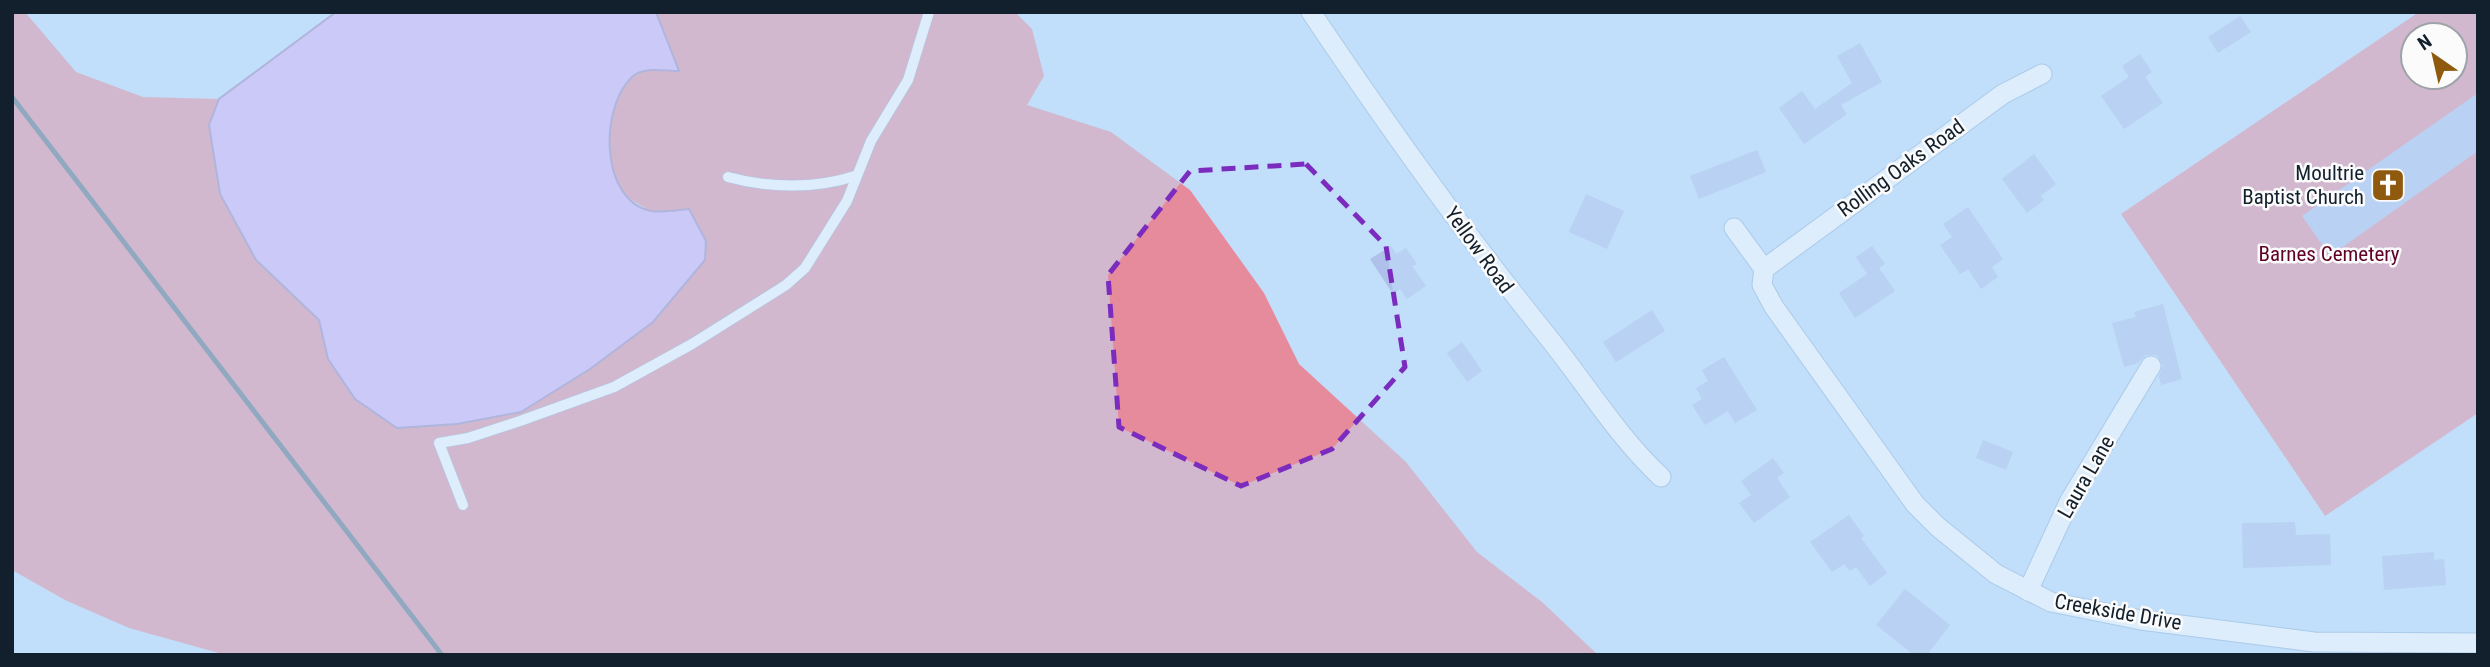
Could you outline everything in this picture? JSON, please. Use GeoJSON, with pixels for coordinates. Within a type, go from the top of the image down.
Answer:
{"type":"FeatureCollection","features":[{"type":"Feature","properties":{"kind":"street","name":"Yellow Road"},"geometry":{"type":"LineString","coordinates":[[1311,12],[1388,127],[1518,303],[1548,337],[1633,451],[1661,477]]}},
{"type":"Feature","properties":{"kind":"street","name":"Rolling Oaks Road"},"geometry":{"type":"LineString","coordinates":[[1764,269],[2003,94],[2042,74]]}},
{"type":"Feature","properties":{"kind":"street","name":"Creekside Drive"},"geometry":{"type":"LineString","coordinates":[[1734,228],[1764,269],[1762,285],[1774,307],[1915,504],[1965,551],[1996,574],[2051,602],[2081,610],[2314,642],[2478,643]]}},
{"type":"Feature","properties":{"kind":"street","name":"Laura Lane"},"geometry":{"type":"LineString","coordinates":[[2028,591],[2069,502],[2151,366]]}},
{"type":"Feature","properties":{"kind":"lane"},"geometry":{"type":"LineString","coordinates":[[463,505],[439,443],[468,438],[614,387],[763,301],[805,268],[847,201],[871,141],[908,80],[929,12]]}},
{"type":"Feature","properties":{"kind":"lane"},"geometry":{"type":"LineString","coordinates":[[728,177],[769,184],[810,184],[855,176]]}},
{"type":"Feature","properties":{"kind":"highlighted area"},"geometry":{"type":"Polygon","coordinates":[[[1306,164],[1386,246],[1405,367],[1332,449],[1241,486],[1119,427],[1108,275],[1190,171],[1306,164]]]}},
{"type":"Feature","properties":{"kind":"green space"},"geometry":{"type":"Polygon","coordinates":[[[12,12],[25,12],[76,72],[143,97],[219,99],[209,125],[283,286],[319,320],[328,359],[397,428],[457,424],[521,412],[590,369],[653,322],[705,260],[653,213],[623,192],[614,176],[611,125],[621,92],[630,80],[641,72],[678,71],[656,12],[1015,12],[1032,29],[1044,76],[1027,105],[1111,132],[1190,190],[1264,293],[1299,364],[1406,462],[1477,552],[1542,602],[1598,655],[226,655],[129,628],[65,600],[12,570],[12,12]]]}},
{"type":"Feature","properties":{"kind":"green space","name":"Barnes Cemetery"},"geometry":{"type":"Polygon","coordinates":[[[2419,12],[2478,12],[2478,413],[2325,516],[2121,214],[2399,26],[2399,91],[2469,91],[2469,21],[2406,21],[2419,12]]]}},
{"type":"Feature","properties":{"kind":"shaded area"},"geometry":{"type":"Polygon","coordinates":[[[336,12],[656,12],[679,71],[642,71],[632,77],[621,91],[610,130],[614,172],[622,190],[634,203],[655,212],[689,209],[706,241],[705,260],[653,322],[590,369],[521,412],[457,424],[397,428],[355,399],[328,359],[319,320],[256,260],[220,194],[209,125],[219,99],[336,12]]]}},
{"type":"Feature","properties":{"kind":"building"},"geometry":{"type":"Polygon","coordinates":[[[2240,16],[2251,32],[2218,53],[2208,37],[2240,16]]]}},
{"type":"Feature","properties":{"kind":"building"},"geometry":{"type":"Polygon","coordinates":[[[1860,43],[1882,82],[1841,105],[1847,114],[1804,144],[1779,108],[1802,91],[1815,109],[1852,83],[1837,56],[1860,43]]]}},
{"type":"Feature","properties":{"kind":"building"},"geometry":{"type":"Polygon","coordinates":[[[2140,54],[2152,72],[2145,77],[2163,103],[2124,129],[2101,96],[2129,77],[2122,66],[2140,54]]]}},
{"type":"Feature","properties":{"kind":"building","name":"Moultrie Baptist Church"},"geometry":{"type":"Polygon","coordinates":[[[2478,93],[2478,151],[2330,256],[2302,216],[2478,93]]]}},
{"type":"Feature","properties":{"kind":"building"},"geometry":{"type":"Polygon","coordinates":[[[1757,150],[1766,172],[1699,199],[1690,176],[1757,150]]]}},
{"type":"Feature","properties":{"kind":"building"},"geometry":{"type":"Polygon","coordinates":[[[2034,154],[2056,184],[2041,196],[2044,200],[2027,213],[2002,179],[2034,154]]]}},
{"type":"Feature","properties":{"kind":"building"},"geometry":{"type":"Polygon","coordinates":[[[1586,194],[1624,211],[1607,249],[1569,232],[1586,194]]]}},
{"type":"Feature","properties":{"kind":"building"},"geometry":{"type":"Polygon","coordinates":[[[1968,207],[2003,259],[1992,267],[1998,277],[1981,289],[1968,269],[1960,274],[1940,245],[1952,237],[1943,224],[1968,207]]]}},
{"type":"Feature","properties":{"kind":"building"},"geometry":{"type":"Polygon","coordinates":[[[1391,246],[1396,254],[1406,248],[1417,264],[1412,266],[1426,286],[1407,299],[1400,289],[1393,294],[1370,259],[1391,246]]]}},
{"type":"Feature","properties":{"kind":"building"},"geometry":{"type":"Polygon","coordinates":[[[1872,246],[1885,264],[1879,268],[1895,291],[1855,318],[1839,293],[1867,274],[1856,257],[1872,246]]]}},
{"type":"Feature","properties":{"kind":"building"},"geometry":{"type":"Polygon","coordinates":[[[2163,304],[2182,379],[2161,385],[2159,376],[2163,366],[2157,355],[2146,355],[2138,363],[2124,367],[2112,323],[2136,317],[2134,312],[2163,304]]]}},
{"type":"Feature","properties":{"kind":"building"},"geometry":{"type":"Polygon","coordinates":[[[1652,310],[1665,331],[1616,362],[1603,342],[1652,310]]]}},
{"type":"Feature","properties":{"kind":"building"},"geometry":{"type":"Polygon","coordinates":[[[1462,342],[1482,371],[1467,382],[1447,353],[1462,342]]]}},
{"type":"Feature","properties":{"kind":"building"},"geometry":{"type":"Polygon","coordinates":[[[1724,357],[1757,410],[1735,423],[1728,411],[1705,425],[1692,405],[1702,399],[1696,388],[1708,381],[1702,370],[1724,357]]]}},
{"type":"Feature","properties":{"kind":"building"},"geometry":{"type":"Polygon","coordinates":[[[1983,440],[2013,452],[2006,470],[1976,458],[1983,440]]]}},
{"type":"Feature","properties":{"kind":"building"},"geometry":{"type":"Polygon","coordinates":[[[1773,458],[1784,473],[1777,478],[1790,497],[1754,523],[1739,503],[1751,495],[1741,481],[1773,458]]]}},
{"type":"Feature","properties":{"kind":"building"},"geometry":{"type":"Polygon","coordinates":[[[1849,515],[1864,536],[1861,538],[1887,573],[1870,586],[1856,567],[1850,571],[1844,564],[1832,572],[1810,542],[1849,515]]]}},
{"type":"Feature","properties":{"kind":"building"},"geometry":{"type":"Polygon","coordinates":[[[2295,522],[2296,535],[2330,534],[2331,565],[2243,568],[2242,523],[2295,522]]]}},
{"type":"Feature","properties":{"kind":"building"},"geometry":{"type":"Polygon","coordinates":[[[2434,552],[2434,560],[2444,559],[2446,585],[2384,590],[2382,556],[2434,552]]]}},
{"type":"Feature","properties":{"kind":"building"},"geometry":{"type":"Polygon","coordinates":[[[1905,589],[1950,625],[1927,655],[1914,655],[1876,625],[1905,589]]]}},
{"type":"Feature","properties":{"kind":"railway"},"geometry":{"type":"LineString","coordinates":[[12,97],[442,655]]}},
{"type":"Feature","properties":{"kind":"place","name":"Moultrie Baptist Church"},"geometry":{"type":"Point","coordinates":[2388,185]}}]}
